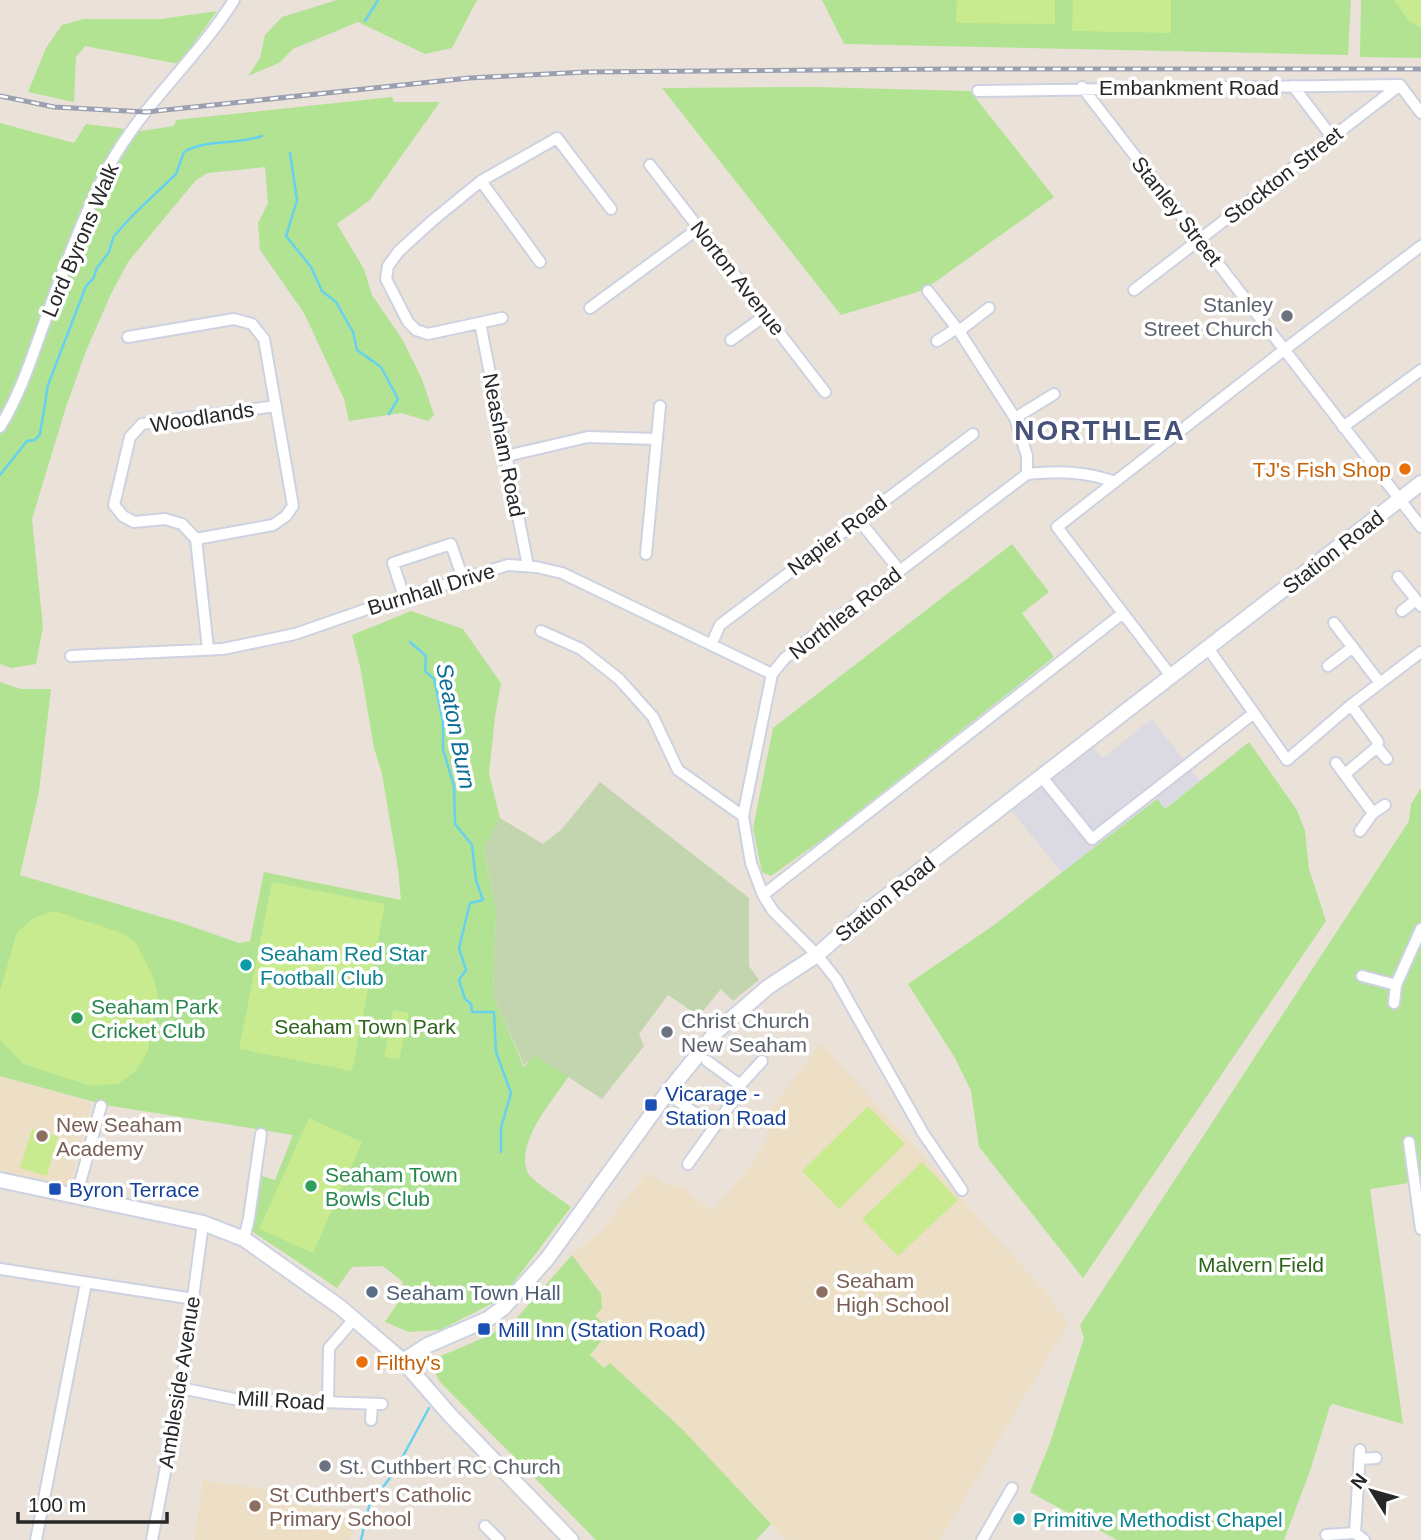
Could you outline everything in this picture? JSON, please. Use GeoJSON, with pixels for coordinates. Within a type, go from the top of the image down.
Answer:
{"type":"FeatureCollection","features":[{"type":"Feature","properties":{"kind":"main road","name":"Station Road"},"geometry":{"type":"LineString","coordinates":[[403,1361],[438,1340],[488,1319],[516,1294],[547,1259],[697,1054],[735,1013],[768,987],[817,955],[861,916],[1421,483]]}},
{"type":"Feature","properties":{"kind":"main road"},"geometry":{"type":"LineString","coordinates":[[0,1180],[203,1223],[244,1239],[354,1319],[403,1361],[571,1540]]}},
{"type":"Feature","properties":{"kind":"main road"},"geometry":{"type":"LineString","coordinates":[[414,1375],[421,1360],[438,1340]]}},
{"type":"Feature","properties":{"kind":"street","name":"Lord Byrons Walk"},"geometry":{"type":"LineString","coordinates":[[0,427],[18,393],[60,282],[110,164],[142,117],[210,35],[234,0]]}},
{"type":"Feature","properties":{"kind":"street","name":"Embankment Road"},"geometry":{"type":"LineString","coordinates":[[978,90],[1400,85]]}},
{"type":"Feature","properties":{"kind":"street"},"geometry":{"type":"LineString","coordinates":[[1400,85],[1421,113]]}},
{"type":"Feature","properties":{"kind":"street","name":"Stockton Street"},"geometry":{"type":"LineString","coordinates":[[1134,290],[1400,85]]}},
{"type":"Feature","properties":{"kind":"street"},"geometry":{"type":"LineString","coordinates":[[1293,86],[1332,137]]}},
{"type":"Feature","properties":{"kind":"street","name":"Stanley Street"},"geometry":{"type":"LineString","coordinates":[[1082,88],[1421,527]]}},
{"type":"Feature","properties":{"kind":"street"},"geometry":{"type":"LineString","coordinates":[[502,318],[428,334],[416,330],[408,322],[386,279],[388,266],[399,251],[432,220],[481,181],[557,138],[611,208]]}},
{"type":"Feature","properties":{"kind":"street","name":"Norton Avenue"},"geometry":{"type":"LineString","coordinates":[[650,165],[825,392]]}},
{"type":"Feature","properties":{"kind":"street"},"geometry":{"type":"LineString","coordinates":[[481,181],[540,262]]}},
{"type":"Feature","properties":{"kind":"street"},"geometry":{"type":"LineString","coordinates":[[590,308],[699,228]]}},
{"type":"Feature","properties":{"kind":"street"},"geometry":{"type":"LineString","coordinates":[[1171,676],[1056,527],[1421,246]]}},
{"type":"Feature","properties":{"kind":"street"},"geometry":{"type":"LineString","coordinates":[[928,291],[958,329],[1015,418],[1027,456],[1027,474],[1055,471],[1093,474],[1115,482]]}},
{"type":"Feature","properties":{"kind":"street"},"geometry":{"type":"LineString","coordinates":[[937,341],[989,307]]}},
{"type":"Feature","properties":{"kind":"street"},"geometry":{"type":"LineString","coordinates":[[731,340],[766,315]]}},
{"type":"Feature","properties":{"kind":"street","name":"Woodlands"},"geometry":{"type":"LineString","coordinates":[[128,337],[234,319],[252,324],[264,339],[276,406],[293,506],[286,516],[273,525],[196,539],[182,524],[165,519],[134,522],[123,516],[114,505],[130,437],[142,424],[276,406]]}},
{"type":"Feature","properties":{"kind":"street","name":"Neasham Road"},"geometry":{"type":"LineString","coordinates":[[480,323],[528,566]]}},
{"type":"Feature","properties":{"kind":"street"},"geometry":{"type":"LineString","coordinates":[[1343,428],[1420,374]]}},
{"type":"Feature","properties":{"kind":"street"},"geometry":{"type":"LineString","coordinates":[[1015,418],[1054,394]]}},
{"type":"Feature","properties":{"kind":"street"},"geometry":{"type":"LineString","coordinates":[[646,554],[660,406]]}},
{"type":"Feature","properties":{"kind":"street","name":"Napier Road"},"geometry":{"type":"LineString","coordinates":[[711,645],[720,625],[973,434]]}},
{"type":"Feature","properties":{"kind":"street"},"geometry":{"type":"LineString","coordinates":[[506,456],[587,437],[657,439]]}},
{"type":"Feature","properties":{"kind":"street","name":"Northlea Road"},"geometry":{"type":"LineString","coordinates":[[962,1190],[923,1133],[836,979],[817,955],[773,911],[763,895],[751,863],[743,816],[772,674],[785,658],[1027,474]]}},
{"type":"Feature","properties":{"kind":"street"},"geometry":{"type":"LineString","coordinates":[[859,519],[900,571]]}},
{"type":"Feature","properties":{"kind":"street"},"geometry":{"type":"LineString","coordinates":[[196,539],[208,649]]}},
{"type":"Feature","properties":{"kind":"street"},"geometry":{"type":"LineString","coordinates":[[404,597],[393,563],[451,544],[463,579]]}},
{"type":"Feature","properties":{"kind":"street","name":"Burnhall Drive"},"geometry":{"type":"LineString","coordinates":[[71,656],[223,649],[295,634],[508,565],[528,566],[565,575],[772,674]]}},
{"type":"Feature","properties":{"kind":"street"},"geometry":{"type":"LineString","coordinates":[[1398,577],[1419,603],[1402,611]]}},
{"type":"Feature","properties":{"kind":"street"},"geometry":{"type":"LineString","coordinates":[[763,895],[1123,613]]}},
{"type":"Feature","properties":{"kind":"street"},"geometry":{"type":"LineString","coordinates":[[1334,623],[1380,683]]}},
{"type":"Feature","properties":{"kind":"street"},"geometry":{"type":"LineString","coordinates":[[541,631],[581,649],[619,679],[653,717],[677,770],[743,816]]}},
{"type":"Feature","properties":{"kind":"street"},"geometry":{"type":"LineString","coordinates":[[1328,666],[1353,647]]}},
{"type":"Feature","properties":{"kind":"street"},"geometry":{"type":"LineString","coordinates":[[1208,648],[1287,761],[1351,705],[1421,652]]}},
{"type":"Feature","properties":{"kind":"street"},"geometry":{"type":"LineString","coordinates":[[1351,705],[1377,737],[1377,747],[1387,759]]}},
{"type":"Feature","properties":{"kind":"street"},"geometry":{"type":"LineString","coordinates":[[1041,776],[1092,839],[1254,713]]}},
{"type":"Feature","properties":{"kind":"street"},"geometry":{"type":"LineString","coordinates":[[1345,775],[1377,747]]}},
{"type":"Feature","properties":{"kind":"street"},"geometry":{"type":"LineString","coordinates":[[1336,763],[1373,813]]}},
{"type":"Feature","properties":{"kind":"street"},"geometry":{"type":"LineString","coordinates":[[1360,831],[1373,813],[1385,805]]}},
{"type":"Feature","properties":{"kind":"street"},"geometry":{"type":"LineString","coordinates":[[1394,1003],[1396,985],[1421,929]]}},
{"type":"Feature","properties":{"kind":"street"},"geometry":{"type":"LineString","coordinates":[[1362,976],[1396,985]]}},
{"type":"Feature","properties":{"kind":"street"},"geometry":{"type":"LineString","coordinates":[[707,1061],[740,1085]]}},
{"type":"Feature","properties":{"kind":"street"},"geometry":{"type":"LineString","coordinates":[[688,1164],[740,1091],[740,1085],[762,1061]]}},
{"type":"Feature","properties":{"kind":"street"},"geometry":{"type":"LineString","coordinates":[[667,1093],[714,1127]]}},
{"type":"Feature","properties":{"kind":"street"},"geometry":{"type":"LineString","coordinates":[[76,1198],[101,1107]]}},
{"type":"Feature","properties":{"kind":"street"},"geometry":{"type":"LineString","coordinates":[[244,1239],[250,1218],[261,1134]]}},
{"type":"Feature","properties":{"kind":"street"},"geometry":{"type":"LineString","coordinates":[[1409,1142],[1416,1158],[1421,1229]]}},
{"type":"Feature","properties":{"kind":"street","name":"Ambleside Avenue"},"geometry":{"type":"LineString","coordinates":[[152,1540],[181,1388],[203,1223]]}},
{"type":"Feature","properties":{"kind":"street"},"geometry":{"type":"LineString","coordinates":[[0,1269],[194,1299]]}},
{"type":"Feature","properties":{"kind":"street"},"geometry":{"type":"LineString","coordinates":[[36,1540],[86,1283]]}},
{"type":"Feature","properties":{"kind":"street"},"geometry":{"type":"LineString","coordinates":[[328,1402],[329,1348],[354,1319]]}},
{"type":"Feature","properties":{"kind":"street","name":"Mill Road"},"geometry":{"type":"LineString","coordinates":[[181,1388],[234,1399],[377,1404],[371,1420]]}},
{"type":"Feature","properties":{"kind":"street"},"geometry":{"type":"LineString","coordinates":[[1326,1535],[1359,1536],[1360,1455],[1376,1458]]}},
{"type":"Feature","properties":{"kind":"street"},"geometry":{"type":"LineString","coordinates":[[982,1540],[1012,1488]]}},
{"type":"Feature","properties":{"kind":"street"},"geometry":{"type":"LineString","coordinates":[[485,1526],[499,1540]]}},
{"type":"Feature","properties":{"kind":"shaded area"},"geometry":{"type":"Polygon","coordinates":[[[1152,719],[1200,781],[1164,809],[1156,799],[1062,873],[1012,811],[1093,748],[1103,758],[1152,719]]]}},
{"type":"Feature","properties":{"kind":"shaded area","name":"Seaham High School"},"geometry":{"type":"Polygon","coordinates":[[[821,1043],[1044,1290],[1068,1323],[940,1540],[785,1540],[590,1355],[601,1294],[572,1255],[600,1232],[648,1172],[663,1184],[682,1187],[712,1211],[747,1170],[766,1142],[768,1134],[765,1122],[769,1111],[821,1043]]]}},
{"type":"Feature","properties":{"kind":"shaded area","name":"New Seaham Academy"},"geometry":{"type":"Polygon","coordinates":[[[0,1076],[92,1102],[69,1189],[0,1171],[0,1076]]]}},
{"type":"Feature","properties":{"kind":"shaded area","name":"St Cuthbert's Catholic Primary School"},"geometry":{"type":"Polygon","coordinates":[[[203,1480],[269,1490],[274,1502],[360,1512],[350,1540],[194,1540],[203,1480]]]}},
{"type":"Feature","properties":{"kind":"green space"},"geometry":{"type":"Polygon","coordinates":[[[337,0],[477,0],[452,48],[425,54],[358,22],[293,49],[279,63],[248,76],[260,58],[265,35],[282,17],[337,0]]]}},
{"type":"Feature","properties":{"kind":"green space"},"geometry":{"type":"Polygon","coordinates":[[[822,0],[1351,0],[1348,55],[844,44],[822,0]]]}},
{"type":"Feature","properties":{"kind":"green space"},"geometry":{"type":"Polygon","coordinates":[[[957,0],[1055,0],[1055,24],[956,23],[957,0]]]}},
{"type":"Feature","properties":{"kind":"green space"},"geometry":{"type":"Polygon","coordinates":[[[1073,0],[1171,0],[1171,33],[1072,31],[1073,0]]]}},
{"type":"Feature","properties":{"kind":"green space"},"geometry":{"type":"Polygon","coordinates":[[[1361,0],[1421,0],[1421,58],[1360,57],[1361,0]]]}},
{"type":"Feature","properties":{"kind":"green space"},"geometry":{"type":"Polygon","coordinates":[[[1394,0],[1421,0],[1421,28],[1408,20],[1394,0]]]}},
{"type":"Feature","properties":{"kind":"green space"},"geometry":{"type":"Polygon","coordinates":[[[217,11],[179,64],[85,46],[76,57],[74,102],[28,92],[46,48],[62,25],[84,19],[161,19],[217,11]]]}},
{"type":"Feature","properties":{"kind":"green space"},"geometry":{"type":"Polygon","coordinates":[[[813,87],[970,91],[1054,197],[924,290],[841,315],[662,88],[813,87]]]}},
{"type":"Feature","properties":{"kind":"green space"},"geometry":{"type":"Polygon","coordinates":[[[392,97],[394,102],[440,102],[370,200],[337,224],[364,269],[372,295],[402,339],[422,379],[434,415],[428,421],[401,413],[349,421],[344,399],[304,313],[260,250],[258,223],[268,203],[265,167],[208,173],[196,180],[128,262],[86,351],[32,519],[43,627],[36,664],[11,668],[0,664],[0,123],[74,143],[86,124],[141,131],[174,126],[176,120],[392,97]]]}},
{"type":"Feature","properties":{"kind":"green space"},"geometry":{"type":"Polygon","coordinates":[[[1012,544],[1049,592],[1022,613],[1054,657],[826,837],[771,876],[762,872],[753,828],[773,728],[1012,544]]]}},
{"type":"Feature","properties":{"kind":"green space","name":"Seaham Town Park"},"geometry":{"type":"Polygon","coordinates":[[[411,611],[463,629],[501,683],[489,774],[500,818],[484,849],[496,911],[493,995],[524,1067],[535,1055],[569,1076],[531,1135],[525,1161],[531,1177],[571,1207],[514,1282],[493,1303],[440,1330],[409,1332],[385,1322],[403,1295],[403,1282],[383,1266],[352,1267],[337,1288],[250,1230],[262,1176],[275,1180],[293,1135],[105,1105],[0,1076],[0,682],[21,689],[51,689],[39,792],[20,875],[185,924],[239,943],[250,941],[264,872],[401,900],[382,774],[374,748],[352,635],[411,611]]]}},
{"type":"Feature","properties":{"kind":"green space"},"geometry":{"type":"Polygon","coordinates":[[[1249,742],[1297,810],[1305,831],[1309,869],[1326,921],[1083,1278],[979,1147],[971,1091],[955,1058],[908,984],[994,925],[1157,799],[1165,809],[1249,742]]]}},
{"type":"Feature","properties":{"kind":"green space","name":"Christ Church New Seaham"},"geometry":{"type":"Polygon","coordinates":[[[600,782],[749,898],[749,966],[759,980],[733,1001],[721,989],[699,1016],[668,995],[639,1034],[644,1046],[602,1099],[536,1056],[524,1065],[493,995],[496,911],[484,848],[500,818],[543,844],[562,829],[600,782]]]}},
{"type":"Feature","properties":{"kind":"green space","name":"Malvern Field"},"geometry":{"type":"Polygon","coordinates":[[[1421,788],[1421,1181],[1370,1189],[1403,1424],[1333,1404],[1330,1406],[1310,1471],[1284,1540],[1117,1540],[1030,1492],[1050,1443],[1084,1338],[1080,1325],[1409,821],[1411,804],[1421,788]]]}},
{"type":"Feature","properties":{"kind":"green space"},"geometry":{"type":"Polygon","coordinates":[[[272,882],[385,904],[352,1071],[239,1049],[272,882]]]}},
{"type":"Feature","properties":{"kind":"green space","name":"Seaham Park Cricket Club"},"geometry":{"type":"Polygon","coordinates":[[[55,911],[125,934],[136,943],[154,979],[158,997],[148,1050],[137,1070],[118,1084],[91,1086],[23,1064],[0,1040],[0,991],[17,932],[35,917],[55,911]]]}},
{"type":"Feature","properties":{"kind":"green space"},"geometry":{"type":"Polygon","coordinates":[[[393,1010],[409,1013],[399,1060],[384,1057],[393,1010]]]}},
{"type":"Feature","properties":{"kind":"green space"},"geometry":{"type":"Polygon","coordinates":[[[868,1106],[905,1144],[839,1209],[802,1171],[868,1106]]]}},
{"type":"Feature","properties":{"kind":"green space","name":"Seaham Town Bowls Club"},"geometry":{"type":"Polygon","coordinates":[[[309,1118],[362,1142],[313,1253],[259,1229],[309,1118]]]}},
{"type":"Feature","properties":{"kind":"green space"},"geometry":{"type":"Polygon","coordinates":[[[32,1129],[58,1136],[47,1176],[20,1168],[32,1129]]]}},
{"type":"Feature","properties":{"kind":"green space"},"geometry":{"type":"Polygon","coordinates":[[[922,1162],[958,1200],[898,1256],[862,1219],[922,1162]]]}},
{"type":"Feature","properties":{"kind":"green space"},"geometry":{"type":"Polygon","coordinates":[[[572,1255],[601,1294],[602,1308],[595,1316],[611,1329],[590,1355],[604,1368],[610,1363],[682,1429],[771,1524],[756,1540],[596,1540],[440,1382],[435,1361],[439,1357],[490,1335],[514,1321],[572,1255]]]}},
{"type":"Feature","properties":{"kind":"waterway"},"geometry":{"type":"LineString","coordinates":[[365,21],[378,0]]}},
{"type":"Feature","properties":{"kind":"waterway"},"geometry":{"type":"LineString","coordinates":[[0,475],[27,441],[35,440],[40,434],[48,385],[86,286],[109,252],[114,236],[176,174],[184,152],[202,145],[262,136]]}},
{"type":"Feature","properties":{"kind":"waterway","name":"Seaton Burn"},"geometry":{"type":"LineString","coordinates":[[290,153],[297,200],[286,236],[311,267],[322,291],[336,302],[353,332],[357,350],[381,367],[398,399],[389,414]]}},
{"type":"Feature","properties":{"kind":"waterway","name":"Seaton Burn"},"geometry":{"type":"LineString","coordinates":[[410,642],[426,656],[425,671],[434,679],[443,722],[443,749],[454,786],[455,824],[472,845],[476,880],[483,900],[470,903],[459,948],[466,970],[459,980],[472,1012],[494,1012],[496,1052],[511,1093],[501,1128],[501,1152]]}},
{"type":"Feature","properties":{"kind":"waterway"},"geometry":{"type":"LineString","coordinates":[[361,1540],[369,1506],[395,1471],[429,1408]]}},
{"type":"Feature","properties":{"kind":"railway"},"geometry":{"type":"LineString","coordinates":[[0,96],[54,107],[146,112],[469,78],[586,72],[1421,69]]}},
{"type":"Feature","properties":{"kind":"place","name":"Stanley Street Church"},"geometry":{"type":"Point","coordinates":[1287,316]}},
{"type":"Feature","properties":{"kind":"place","name":"TJ's Fish Shop"},"geometry":{"type":"Point","coordinates":[1405,469]}},
{"type":"Feature","properties":{"kind":"place","name":"Seaham Red Star Football Club"},"geometry":{"type":"Point","coordinates":[246,965]}},
{"type":"Feature","properties":{"kind":"place","name":"Seaham Park Cricket Club"},"geometry":{"type":"Point","coordinates":[77,1018]}},
{"type":"Feature","properties":{"kind":"place","name":"Christ Church New Seaham"},"geometry":{"type":"Point","coordinates":[667,1032]}},
{"type":"Feature","properties":{"kind":"place","name":"Vicarage - Station Road"},"geometry":{"type":"Point","coordinates":[651,1105]}},
{"type":"Feature","properties":{"kind":"place","name":"New Seaham Academy"},"geometry":{"type":"Point","coordinates":[42,1136]}},
{"type":"Feature","properties":{"kind":"place","name":"Seaham Town Bowls Club"},"geometry":{"type":"Point","coordinates":[311,1186]}},
{"type":"Feature","properties":{"kind":"place","name":"Byron Terrace"},"geometry":{"type":"Point","coordinates":[55,1189]}},
{"type":"Feature","properties":{"kind":"place","name":"Seaham Town Hall"},"geometry":{"type":"Point","coordinates":[372,1292]}},
{"type":"Feature","properties":{"kind":"place","name":"Seaham High School"},"geometry":{"type":"Point","coordinates":[822,1292]}},
{"type":"Feature","properties":{"kind":"place","name":"Mill Inn (Station Road)"},"geometry":{"type":"Point","coordinates":[484,1329]}},
{"type":"Feature","properties":{"kind":"place","name":"Filthy's"},"geometry":{"type":"Point","coordinates":[362,1362]}},
{"type":"Feature","properties":{"kind":"place","name":"St. Cuthbert RC Church"},"geometry":{"type":"Point","coordinates":[325,1466]}},
{"type":"Feature","properties":{"kind":"place","name":"St Cuthbert's Catholic Primary School"},"geometry":{"type":"Point","coordinates":[255,1506]}},
{"type":"Feature","properties":{"kind":"place","name":"Primitive Methodist Chapel"},"geometry":{"type":"Point","coordinates":[1019,1519]}},
{"type":"Feature","properties":{"kind":"district","name":"NORTHLEA"},"geometry":{"type":"Point","coordinates":[1100,430]}}]}
